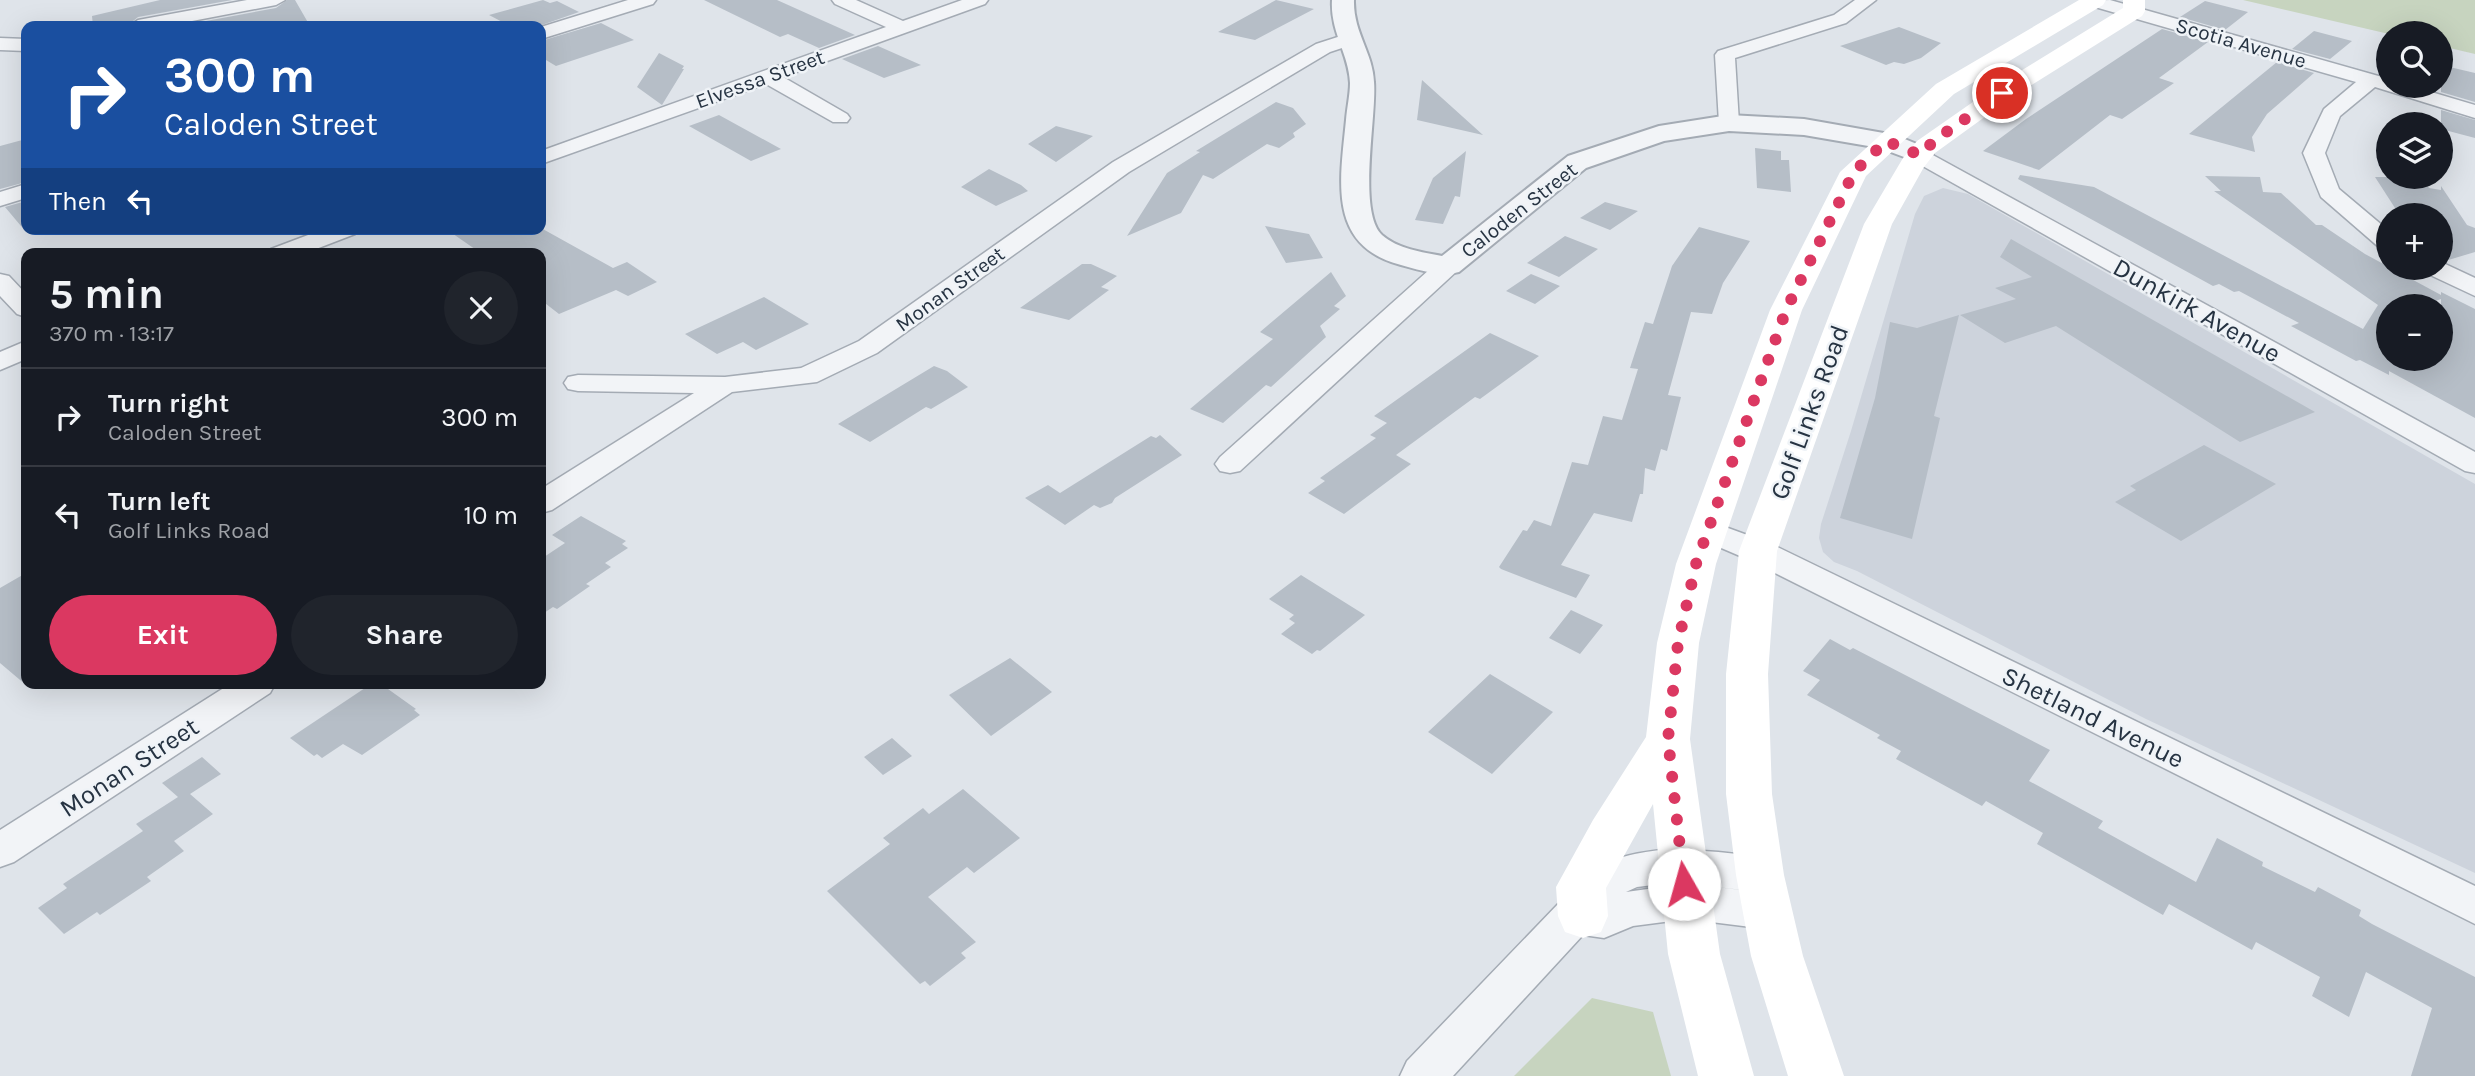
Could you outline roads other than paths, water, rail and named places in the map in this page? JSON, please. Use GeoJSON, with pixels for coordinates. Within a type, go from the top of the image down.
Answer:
{"type":"FeatureCollection","features":[{"type":"Feature","properties":{"kind":"main road","name":"Golf Links Road"},"geometry":{"type":"LineString","coordinates":[[1726,1076],[1694,954],[1668,739],[1678,643],[1696,564],[1786,310],[1854,172],[1945,89],[2094,1]]}},
{"type":"Feature","properties":{"kind":"main road","name":"Golf Links Road"},"geometry":{"type":"LineString","coordinates":[[1816,1076],[1777,956],[1763,893],[1749,794],[1747,674],[1758,551],[1878,224],[1912,164],[1935,140],[2134,6]]}},
{"type":"Feature","properties":{"kind":"main road"},"geometry":{"type":"LineString","coordinates":[[1583,916],[1581,887],[1668,739]]}},
{"type":"Feature","properties":{"kind":"street"},"geometry":{"type":"LineString","coordinates":[[165,21],[276,0]]}},
{"type":"Feature","properties":{"kind":"street"},"geometry":{"type":"LineString","coordinates":[[546,31],[647,0]]}},
{"type":"Feature","properties":{"kind":"street"},"geometry":{"type":"LineString","coordinates":[[841,0],[902,27]]}},
{"type":"Feature","properties":{"kind":"street","name":"Elvessa Street"},"geometry":{"type":"LineString","coordinates":[[546,156],[979,0]]}},
{"type":"Feature","properties":{"kind":"street"},"geometry":{"type":"LineString","coordinates":[[1343,0],[1341,17],[1362,79],[1357,171],[1359,218],[1365,235],[1384,250],[1448,266]]}},
{"type":"Feature","properties":{"kind":"street"},"geometry":{"type":"LineString","coordinates":[[1729,123],[1725,55],[1840,19],[1867,0]]}},
{"type":"Feature","properties":{"kind":"street","name":"Scotia Avenue"},"geometry":{"type":"LineString","coordinates":[[2094,1],[2134,6],[2376,81]]}},
{"type":"Feature","properties":{"kind":"street","name":"Monan Street"},"geometry":{"type":"LineString","coordinates":[[546,500],[725,385],[807,376],[869,347],[1121,167],[1323,48],[1347,40]]}},
{"type":"Feature","properties":{"kind":"street"},"geometry":{"type":"LineString","coordinates":[[0,44],[21,45]]}},
{"type":"Feature","properties":{"kind":"street"},"geometry":{"type":"LineString","coordinates":[[767,76],[840,118]]}},
{"type":"Feature","properties":{"kind":"street"},"geometry":{"type":"LineString","coordinates":[[2376,88],[2331,113],[2314,153],[2329,192],[2376,233]]}},
{"type":"Feature","properties":{"kind":"street","name":"Scotia Avenue"},"geometry":{"type":"LineString","coordinates":[[2431,98],[2475,112]]}},
{"type":"Feature","properties":{"kind":"street","name":"Caloden Street"},"geometry":{"type":"LineString","coordinates":[[1230,464],[1448,266],[1577,162],[1659,134],[1729,123],[1804,127],[1886,141],[1920,155]]}},
{"type":"Feature","properties":{"kind":"street","name":"Dunkirk Avenue"},"geometry":{"type":"LineString","coordinates":[[1920,155],[2475,464]]}},
{"type":"Feature","properties":{"kind":"street"},"geometry":{"type":"LineString","coordinates":[[0,199],[21,193]]}},
{"type":"Feature","properties":{"kind":"street"},"geometry":{"type":"LineString","coordinates":[[296,248],[331,235]]}},
{"type":"Feature","properties":{"kind":"street"},"geometry":{"type":"LineString","coordinates":[[2453,277],[2475,288]]}},
{"type":"Feature","properties":{"kind":"street"},"geometry":{"type":"LineString","coordinates":[[0,281],[21,304]]}},
{"type":"Feature","properties":{"kind":"street"},"geometry":{"type":"LineString","coordinates":[[0,362],[21,352]]}},
{"type":"Feature","properties":{"kind":"street"},"geometry":{"type":"LineString","coordinates":[[578,383],[725,385]]}},
{"type":"Feature","properties":{"kind":"street","name":"Shetland Avenue"},"geometry":{"type":"LineString","coordinates":[[1709,531],[1758,551],[2475,906]]}},
{"type":"Feature","properties":{"kind":"street","name":"Monan Street"},"geometry":{"type":"LineString","coordinates":[[0,850],[250,689]]}},
{"type":"Feature","properties":{"kind":"street"},"geometry":{"type":"LineString","coordinates":[[1423,1076],[1574,916],[1604,920],[1684,883],[1763,893]]}}]}
